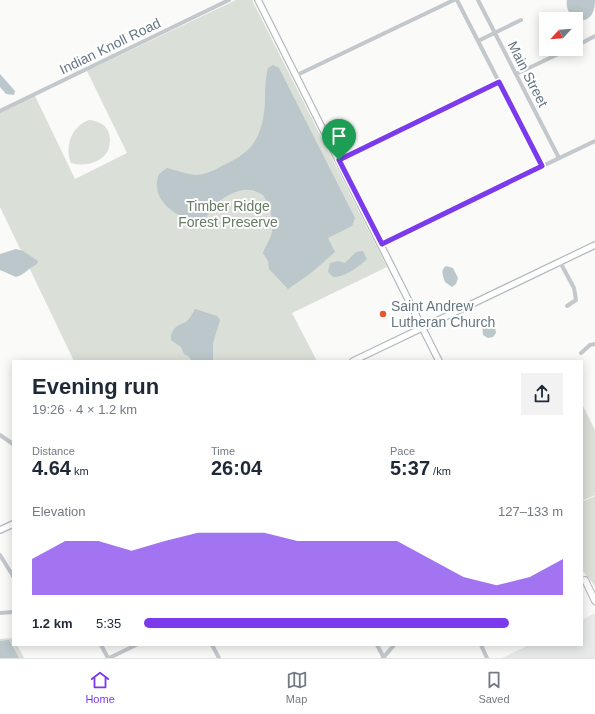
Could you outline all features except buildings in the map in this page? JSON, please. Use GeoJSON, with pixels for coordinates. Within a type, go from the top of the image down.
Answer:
{"type":"FeatureCollection","features":[{"type":"Feature","properties":{"kind":"main road"},"geometry":{"type":"LineString","coordinates":[[258,0],[439,360]]}},
{"type":"Feature","properties":{"kind":"main road"},"geometry":{"type":"LineString","coordinates":[[355,360],[595,246]]}},
{"type":"Feature","properties":{"kind":"main road"},"geometry":{"type":"LineString","coordinates":[[0,530],[12,524]]}},
{"type":"Feature","properties":{"kind":"main road"},"geometry":{"type":"LineString","coordinates":[[583,578],[594,592]]}},
{"type":"Feature","properties":{"kind":"main road"},"geometry":{"type":"LineString","coordinates":[[583,578],[595,600]]}},
{"type":"Feature","properties":{"kind":"street","name":"Indian Knoll Road"},"geometry":{"type":"LineString","coordinates":[[0,112],[229,0]]}},
{"type":"Feature","properties":{"kind":"street"},"geometry":{"type":"LineString","coordinates":[[297,75],[454,0]]}},
{"type":"Feature","properties":{"kind":"street","name":"Main Street"},"geometry":{"type":"LineString","coordinates":[[457,0],[542,166]]}},
{"type":"Feature","properties":{"kind":"street","name":"Main Street"},"geometry":{"type":"LineString","coordinates":[[478,0],[559,158]]}},
{"type":"Feature","properties":{"kind":"street"},"geometry":{"type":"LineString","coordinates":[[478,40],[521,20]]}},
{"type":"Feature","properties":{"kind":"street"},"geometry":{"type":"LineString","coordinates":[[583,42],[595,36]]}},
{"type":"Feature","properties":{"kind":"street"},"geometry":{"type":"LineString","coordinates":[[516,74],[554,56]]}},
{"type":"Feature","properties":{"kind":"street"},"geometry":{"type":"LineString","coordinates":[[339,160],[499,82]]}},
{"type":"Feature","properties":{"kind":"street"},"geometry":{"type":"LineString","coordinates":[[382,244],[595,141]]}},
{"type":"Feature","properties":{"kind":"street"},"geometry":{"type":"LineString","coordinates":[[560,262],[574,288],[576,300],[567,306]]}},
{"type":"Feature","properties":{"kind":"street"},"geometry":{"type":"LineString","coordinates":[[581,353],[590,345],[595,344]]}},
{"type":"Feature","properties":{"kind":"street"},"geometry":{"type":"LineString","coordinates":[[0,435],[12,443]]}},
{"type":"Feature","properties":{"kind":"street"},"geometry":{"type":"LineString","coordinates":[[0,554],[12,574]]}},
{"type":"Feature","properties":{"kind":"street"},"geometry":{"type":"LineString","coordinates":[[0,613],[12,612]]}},
{"type":"Feature","properties":{"kind":"street"},"geometry":{"type":"LineString","coordinates":[[102,646],[108,658],[134,646]]}},
{"type":"Feature","properties":{"kind":"street"},"geometry":{"type":"LineString","coordinates":[[213,646],[219,658]]}},
{"type":"Feature","properties":{"kind":"street"},"geometry":{"type":"LineString","coordinates":[[378,646],[384,658],[393,646]]}},
{"type":"Feature","properties":{"kind":"street"},"geometry":{"type":"LineString","coordinates":[[481,646],[487,658]]}},
{"type":"Feature","properties":{"kind":"shaded area"},"geometry":{"type":"Polygon","coordinates":[[[567,0],[595,0],[594,10],[590,17],[585,20],[583,20],[583,12],[570,12],[567,7],[567,0]]]}},
{"type":"Feature","properties":{"kind":"shaded area"},"geometry":{"type":"Polygon","coordinates":[[[273,65],[279,68],[355,218],[352,226],[328,238],[335,252],[311,273],[288,289],[269,269],[268,261],[263,253],[272,232],[272,223],[268,203],[263,195],[254,191],[241,190],[222,199],[211,209],[204,220],[197,222],[175,213],[163,202],[157,189],[159,174],[167,168],[193,175],[205,174],[234,160],[251,147],[261,128],[265,106],[265,87],[268,68],[273,65]]]}},
{"type":"Feature","properties":{"kind":"shaded area"},"geometry":{"type":"Polygon","coordinates":[[[0,74],[15,91],[14,95],[6,94],[0,87],[0,74]]]}},
{"type":"Feature","properties":{"kind":"shaded area"},"geometry":{"type":"Polygon","coordinates":[[[16,249],[23,251],[38,261],[37,264],[22,275],[16,277],[0,270],[0,254],[16,249]]]}},
{"type":"Feature","properties":{"kind":"shaded area"},"geometry":{"type":"Polygon","coordinates":[[[363,251],[367,259],[351,271],[337,277],[333,277],[328,272],[330,263],[338,261],[345,263],[356,252],[363,251]]]}},
{"type":"Feature","properties":{"kind":"shaded area"},"geometry":{"type":"Polygon","coordinates":[[[446,266],[453,268],[458,278],[456,284],[452,287],[445,282],[443,278],[443,269],[446,266]]]}},
{"type":"Feature","properties":{"kind":"shaded area"},"geometry":{"type":"Polygon","coordinates":[[[195,309],[217,316],[220,320],[213,343],[213,360],[191,360],[184,354],[181,347],[171,340],[171,335],[174,329],[187,321],[195,309]]]}},
{"type":"Feature","properties":{"kind":"shaded area"},"geometry":{"type":"Polygon","coordinates":[[[485,320],[490,320],[495,326],[496,333],[493,337],[488,338],[483,335],[482,324],[485,320]]]}},
{"type":"Feature","properties":{"kind":"shaded area"},"geometry":{"type":"Polygon","coordinates":[[[595,613],[595,658],[502,658],[527,646],[583,646],[583,619],[595,613]]]}},
{"type":"Feature","properties":{"kind":"shaded area"},"geometry":{"type":"Polygon","coordinates":[[[9,640],[19,658],[0,658],[0,641],[9,640]]]}},
{"type":"Feature","properties":{"kind":"green space","name":"Timber Ridge Forest Preserve"},"geometry":{"type":"Polygon","coordinates":[[[236,0],[252,0],[387,267],[292,313],[316,360],[74,360],[0,207],[0,112],[35,96],[75,179],[127,153],[87,71],[236,0]]]}},
{"type":"Feature","properties":{"kind":"green space"},"geometry":{"type":"Polygon","coordinates":[[[89,120],[101,123],[108,130],[110,139],[108,151],[101,158],[92,163],[71,163],[68,150],[71,137],[78,127],[89,120]]]}},
{"type":"Feature","properties":{"kind":"green space"},"geometry":{"type":"Polygon","coordinates":[[[583,406],[595,430],[595,495],[583,501],[583,406]]]}},
{"type":"Feature","properties":{"kind":"green space"},"geometry":{"type":"Polygon","coordinates":[[[595,496],[595,586],[583,571],[583,502],[595,496]]]}},
{"type":"Feature","properties":{"kind":"green space"},"geometry":{"type":"Polygon","coordinates":[[[12,638],[12,646],[18,646],[24,658],[0,658],[0,639],[12,638]]]}},
{"type":"Feature","properties":{"kind":"place","name":"Saint Andrew Lutheran Church"},"geometry":{"type":"Point","coordinates":[383,314]}},
{"type":"Feature","properties":{"kind":"route"},"geometry":{"type":"LineString","coordinates":[[499,82],[542,166],[382,244],[339,160],[499,82]]}}]}
